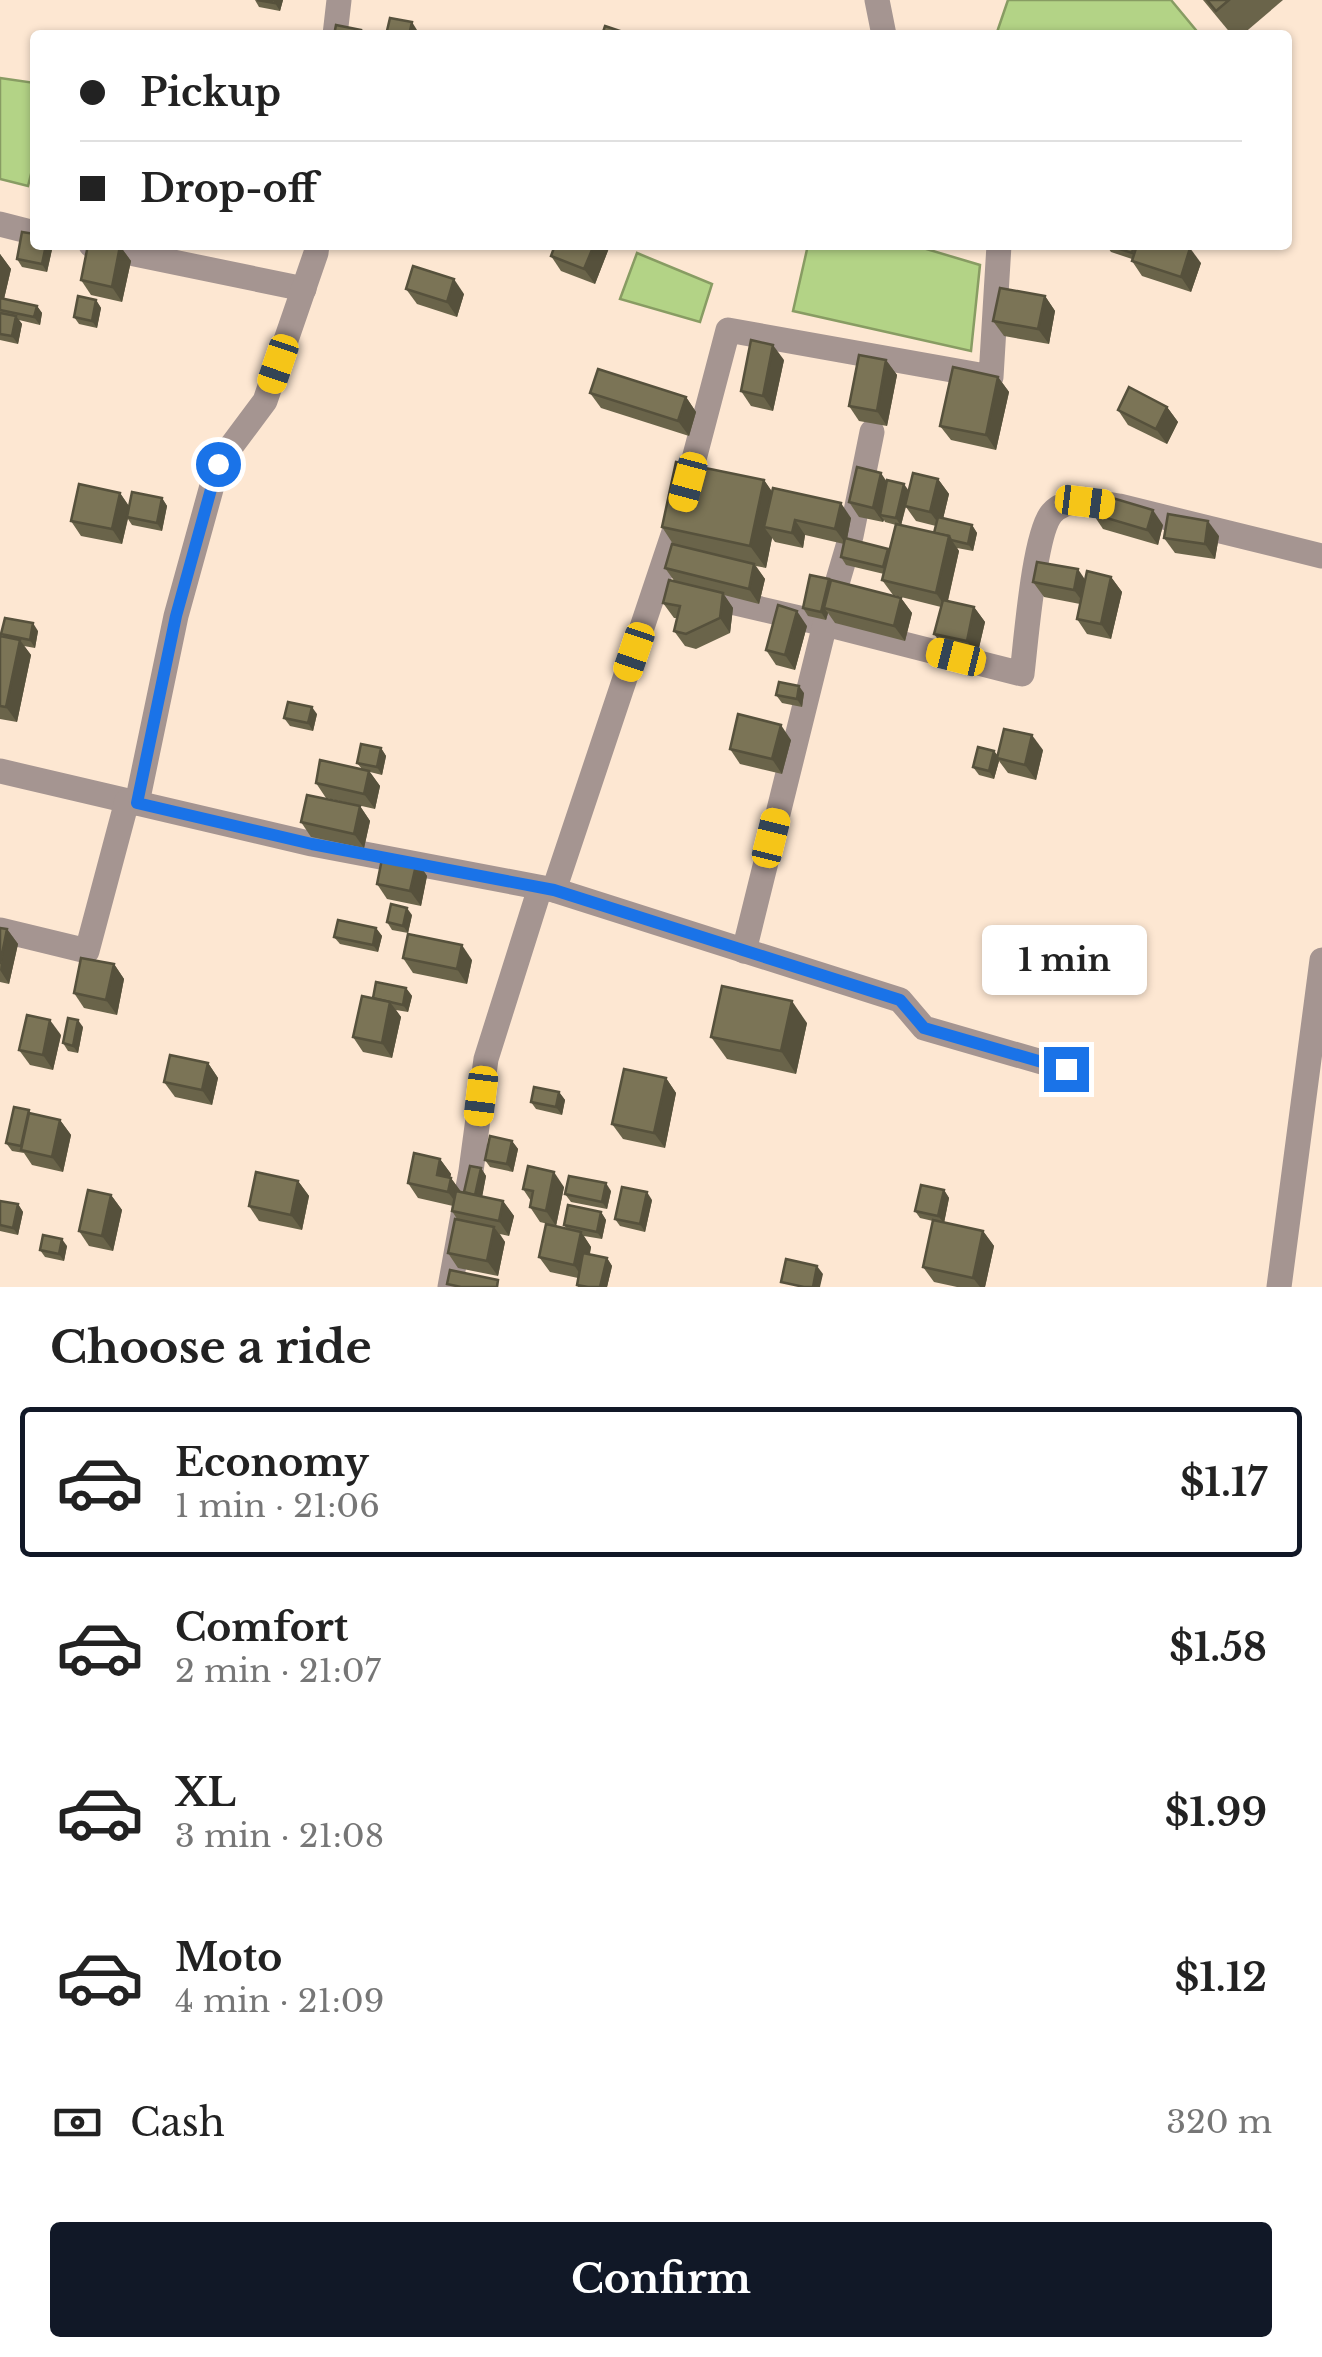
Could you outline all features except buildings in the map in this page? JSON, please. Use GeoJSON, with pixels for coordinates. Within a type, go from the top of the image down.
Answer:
{"type":"FeatureCollection","features":[{"type":"Feature","properties":{"kind":"street"},"geometry":{"type":"LineString","coordinates":[[336,30],[339,0]]}},
{"type":"Feature","properties":{"kind":"street"},"geometry":{"type":"LineString","coordinates":[[878,0],[883,30]]}},
{"type":"Feature","properties":{"kind":"street"},"geometry":{"type":"LineString","coordinates":[[0,224],[30,231]]}},
{"type":"Feature","properties":{"kind":"street"},"geometry":{"type":"LineString","coordinates":[[115,250],[304,289]]}},
{"type":"Feature","properties":{"kind":"street"},"geometry":{"type":"LineString","coordinates":[[0,930],[87,952],[132,802],[176,616],[218,464],[265,401],[316,250]]}},
{"type":"Feature","properties":{"kind":"street"},"geometry":{"type":"LineString","coordinates":[[450,1287],[486,1059],[678,520],[728,330],[990,376],[999,250]]}},
{"type":"Feature","properties":{"kind":"street"},"geometry":{"type":"LineString","coordinates":[[744,950],[850,536],[872,432]]}},
{"type":"Feature","properties":{"kind":"street"},"geometry":{"type":"LineString","coordinates":[[656,584],[1022,674],[1039,540],[1052,512],[1069,503],[1120,506],[1322,556]]}},
{"type":"Feature","properties":{"kind":"street"},"geometry":{"type":"LineString","coordinates":[[0,772],[312,844],[547,889],[900,1000],[924,1028],[1066,1069]]}},
{"type":"Feature","properties":{"kind":"street"},"geometry":{"type":"LineString","coordinates":[[1280,1287],[1322,960]]}},
{"type":"Feature","properties":{"kind":"shaded area"},"geometry":{"type":"Polygon","coordinates":[[[1008,0],[1171,0],[1196,30],[998,30],[1008,0]]]}},
{"type":"Feature","properties":{"kind":"shaded area"},"geometry":{"type":"Polygon","coordinates":[[[0,78],[30,82],[28,186],[0,179],[0,78]]]}},
{"type":"Feature","properties":{"kind":"shaded area"},"geometry":{"type":"Polygon","coordinates":[[[807,250],[930,250],[980,265],[971,351],[793,311],[807,250]]]}},
{"type":"Feature","properties":{"kind":"shaded area"},"geometry":{"type":"Polygon","coordinates":[[[637,253],[712,284],[700,322],[620,299],[637,253]]]}},
{"type":"Feature","properties":{"kind":"route"},"geometry":{"type":"LineString","coordinates":[[218,464],[176,616],[137,803],[312,844],[554,890],[900,1000],[924,1028],[1066,1069]]}}]}
